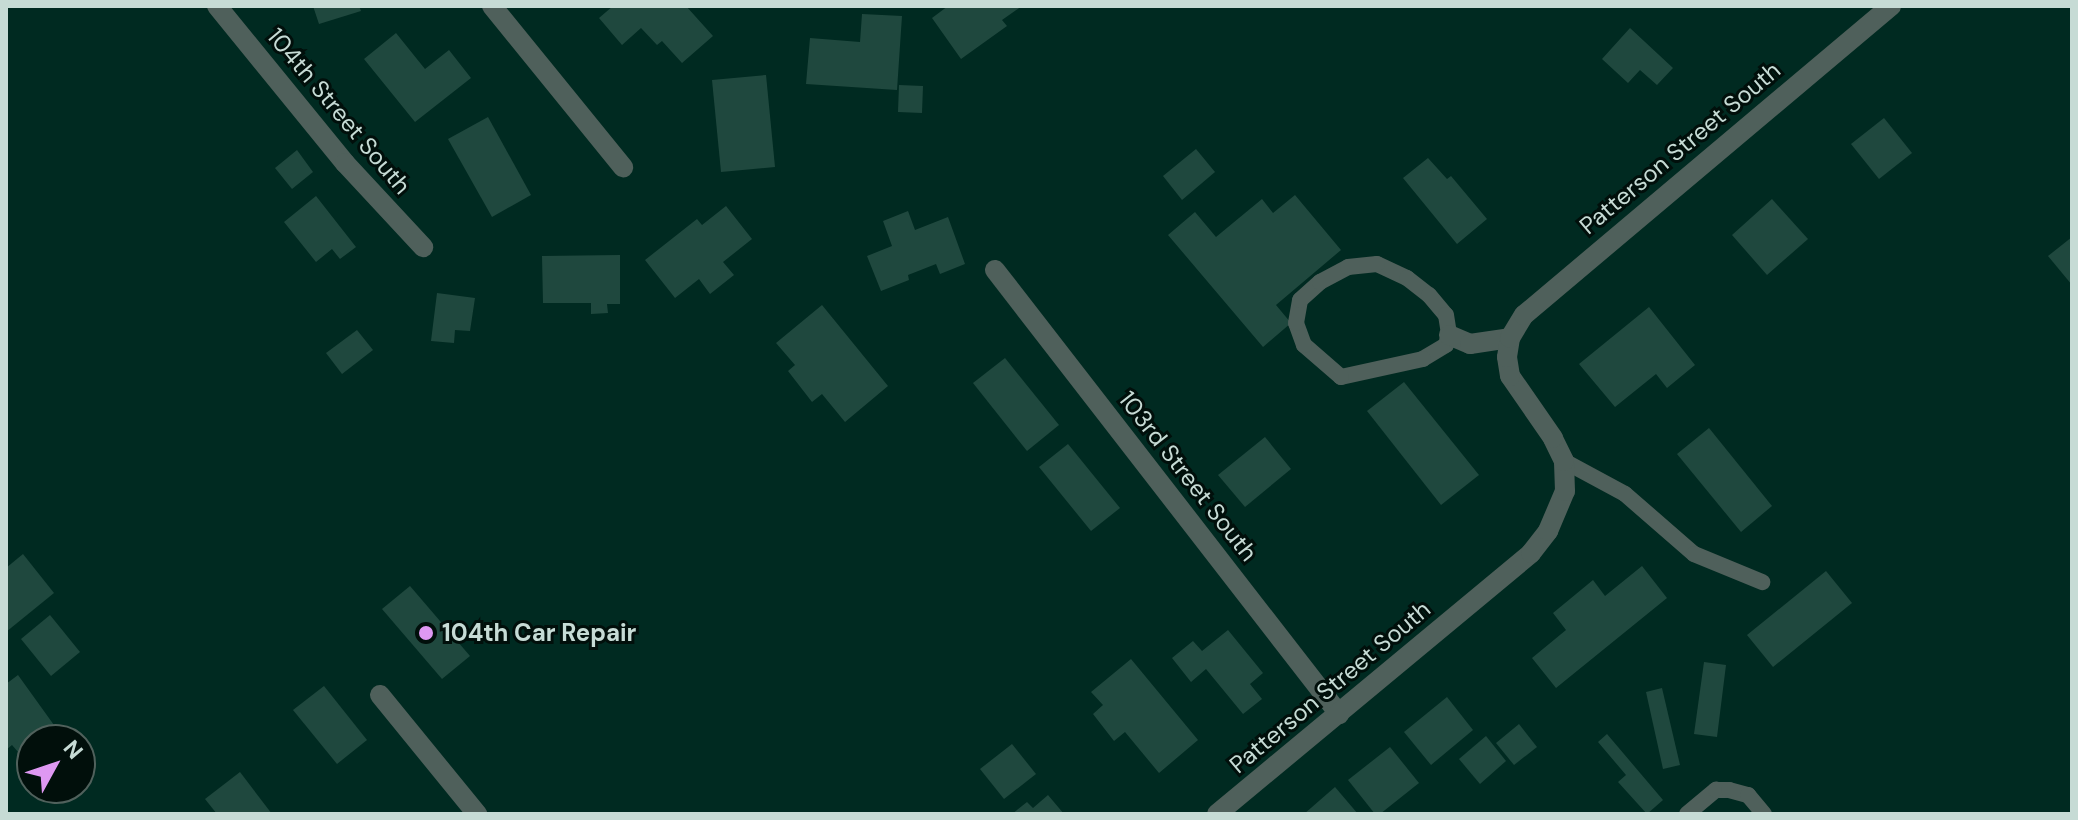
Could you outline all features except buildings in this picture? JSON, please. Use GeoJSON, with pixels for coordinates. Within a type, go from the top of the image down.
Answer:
{"type":"FeatureCollection","features":[{"type":"Feature","properties":{"kind":"street","name":"104th Street South"},"geometry":{"type":"LineString","coordinates":[[217,6],[345,163],[423,247]]}},
{"type":"Feature","properties":{"kind":"street"},"geometry":{"type":"LineString","coordinates":[[492,6],[623,167]]}},
{"type":"Feature","properties":{"kind":"street","name":"Patterson Street South"},"geometry":{"type":"LineString","coordinates":[[1510,338],[1544,296],[1891,6]]}},
{"type":"Feature","properties":{"kind":"street","name":"103rd Street South"},"geometry":{"type":"LineString","coordinates":[[995,270],[1339,714]]}},
{"type":"Feature","properties":{"kind":"street"},"geometry":{"type":"LineString","coordinates":[[1449,335],[1458,342],[1470,344],[1510,338],[1507,357],[1510,376],[1553,438],[1564,461]]}},
{"type":"Feature","properties":{"kind":"street","name":"Patterson Street South"},"geometry":{"type":"LineString","coordinates":[[1217,814],[1531,553],[1556,517],[1565,491],[1564,461]]}},
{"type":"Feature","properties":{"kind":"street"},"geometry":{"type":"LineString","coordinates":[[380,695],[477,814]]}},
{"type":"Feature","properties":{"kind":"lane"},"geometry":{"type":"LineString","coordinates":[[1377,264],[1407,278],[1429,295],[1446,315],[1449,335],[1446,345],[1423,359],[1341,377],[1304,345],[1296,323],[1300,300],[1320,282],[1348,267],[1377,264]]}},
{"type":"Feature","properties":{"kind":"lane"},"geometry":{"type":"LineString","coordinates":[[1564,461],[1625,494],[1694,554],[1762,582]]}},
{"type":"Feature","properties":{"kind":"lane"},"geometry":{"type":"LineString","coordinates":[[1687,814],[1716,790],[1748,795],[1764,814]]}},
{"type":"Feature","properties":{"kind":"place","name":"104th Car Repair"},"geometry":{"type":"Point","coordinates":[426,633]}}]}
